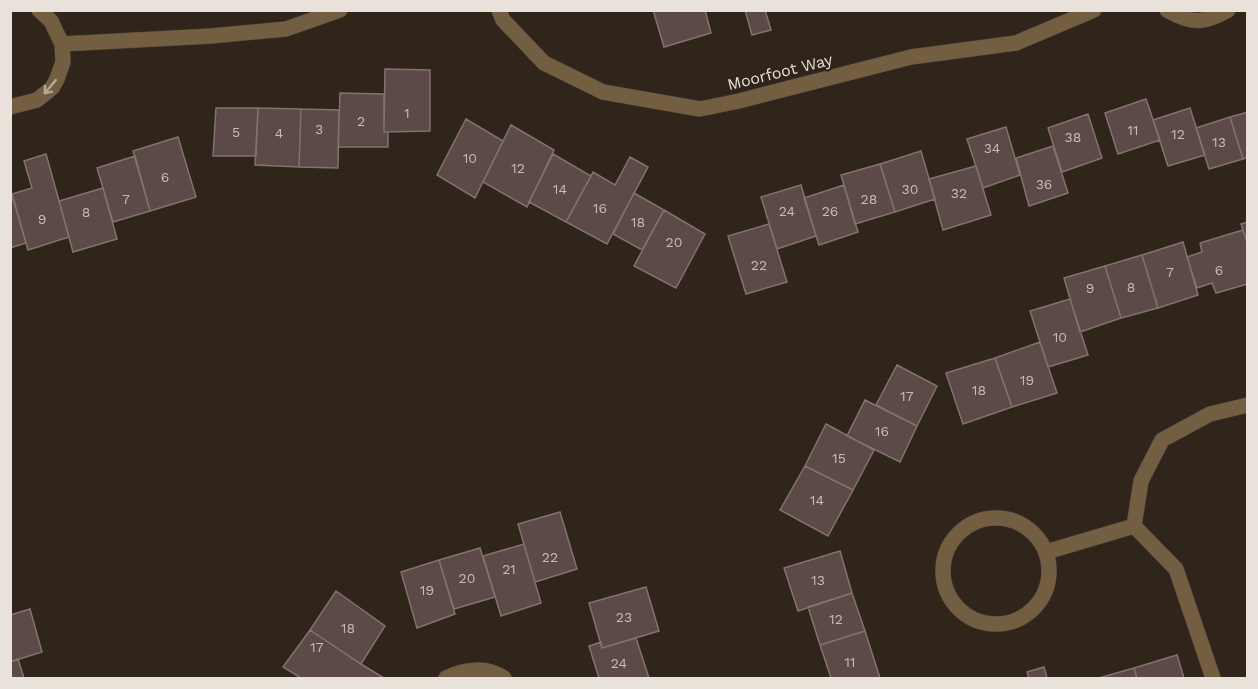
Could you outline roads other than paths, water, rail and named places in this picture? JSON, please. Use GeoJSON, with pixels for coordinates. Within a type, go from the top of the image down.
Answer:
{"type":"FeatureCollection","features":[{"type":"Feature","properties":{"kind":"street"},"geometry":{"type":"LineString","coordinates":[[10,107],[37,100],[52,88],[63,62],[62,44],[51,21],[39,10]]}},
{"type":"Feature","properties":{"kind":"street"},"geometry":{"type":"LineString","coordinates":[[62,44],[211,36],[286,29],[340,10]]}},
{"type":"Feature","properties":{"kind":"street","name":"Moorfoot Way"},"geometry":{"type":"LineString","coordinates":[[499,10],[504,20],[544,63],[603,92],[700,109],[911,57],[1016,43],[1094,10]]}},
{"type":"Feature","properties":{"kind":"street"},"geometry":{"type":"LineString","coordinates":[[1167,10],[1181,18],[1198,21],[1215,18],[1228,10]]}},
{"type":"Feature","properties":{"kind":"street"},"geometry":{"type":"LineString","coordinates":[[1134,526],[1141,481],[1162,440],[1210,414],[1248,405]]}},
{"type":"Feature","properties":{"kind":"street"},"geometry":{"type":"LineString","coordinates":[[990,518],[1009,519],[1034,534],[1046,552],[1050,577],[1042,596],[1031,611],[1016,621],[1006,624],[988,624],[972,619],[957,609],[948,596],[943,578],[943,559],[947,548],[958,533],[972,523],[990,518]]}},
{"type":"Feature","properties":{"kind":"street"},"geometry":{"type":"LineString","coordinates":[[1046,552],[1134,526]]}},
{"type":"Feature","properties":{"kind":"street"},"geometry":{"type":"LineString","coordinates":[[1134,526],[1176,569],[1213,678]]}},
{"type":"Feature","properties":{"kind":"street"},"geometry":{"type":"LineString","coordinates":[[446,678],[463,671],[482,670],[504,678]]}}]}
